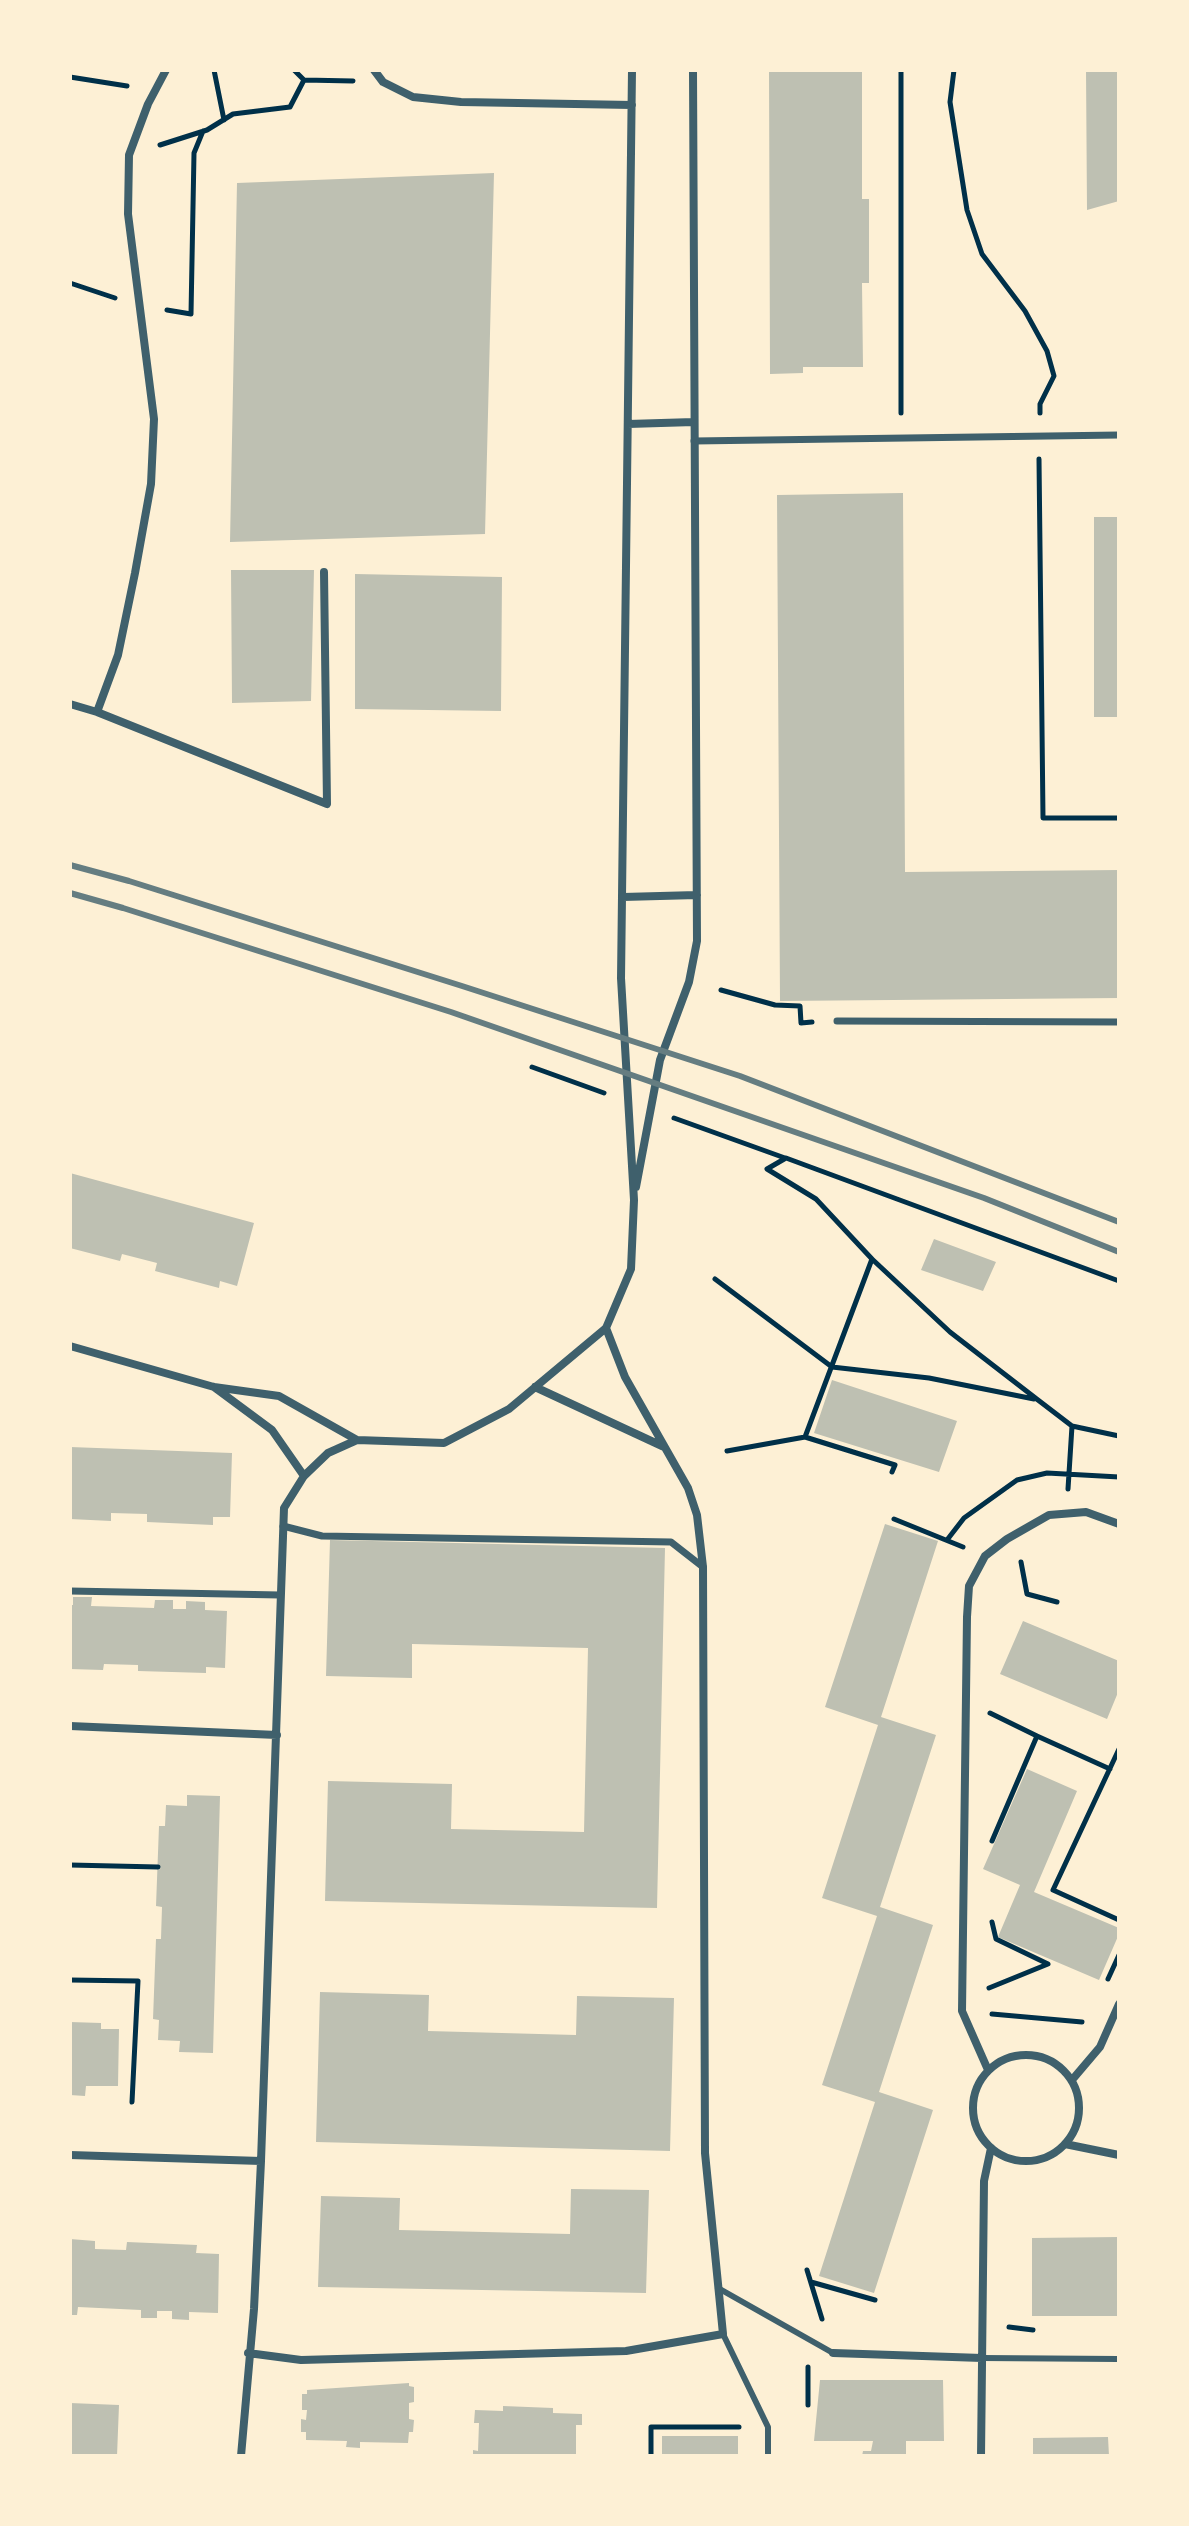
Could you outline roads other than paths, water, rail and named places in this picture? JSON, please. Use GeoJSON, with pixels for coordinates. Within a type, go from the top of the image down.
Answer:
{"type":"FeatureCollection","features":[{"type":"Feature","properties":{"kind":"street"},"geometry":{"type":"LineString","coordinates":[[97,712],[118,655],[151,484],[154,419],[128,214],[129,155],[148,104],[166,70]]}},
{"type":"Feature","properties":{"kind":"street"},"geometry":{"type":"LineString","coordinates":[[374,70],[383,82],[413,97],[461,102],[632,105]]}},
{"type":"Feature","properties":{"kind":"street"},"geometry":{"type":"LineString","coordinates":[[241,2456],[254,2309],[261,2161],[284,1508],[304,1476],[328,1453],[357,1440],[444,1443],[509,1409],[606,1328],[631,1269],[634,1200],[621,978],[632,70]]}},
{"type":"Feature","properties":{"kind":"street"},"geometry":{"type":"LineString","coordinates":[[634,1200],[660,1060],[689,982],[697,941],[693,70]]}},
{"type":"Feature","properties":{"kind":"street"},"geometry":{"type":"LineString","coordinates":[[628,424],[694,422]]}},
{"type":"Feature","properties":{"kind":"street"},"geometry":{"type":"LineString","coordinates":[[694,441],[1119,435]]}},
{"type":"Feature","properties":{"kind":"street"},"geometry":{"type":"LineString","coordinates":[[70,704],[327,804],[324,572]]}},
{"type":"Feature","properties":{"kind":"street"},"geometry":{"type":"LineString","coordinates":[[623,897],[697,895]]}},
{"type":"Feature","properties":{"kind":"street"},"geometry":{"type":"LineString","coordinates":[[837,1021],[1119,1022]]}},
{"type":"Feature","properties":{"kind":"street"},"geometry":{"type":"LineString","coordinates":[[248,2353],[301,2360],[626,2351],[723,2334],[705,2153],[703,1567],[697,1515],[688,1488],[625,1377],[606,1328]]}},
{"type":"Feature","properties":{"kind":"street"},"geometry":{"type":"LineString","coordinates":[[70,1346],[214,1387],[279,1396],[357,1440]]}},
{"type":"Feature","properties":{"kind":"street"},"geometry":{"type":"LineString","coordinates":[[214,1387],[272,1430],[304,1476]]}},
{"type":"Feature","properties":{"kind":"street"},"geometry":{"type":"LineString","coordinates":[[535,1387],[663,1447]]}},
{"type":"Feature","properties":{"kind":"street"},"geometry":{"type":"LineString","coordinates":[[988,2070],[962,2011],[969,1586],[989,1554],[1007,1539],[1049,1515],[1086,1512],[1119,1524]]}},
{"type":"Feature","properties":{"kind":"street"},"geometry":{"type":"LineString","coordinates":[[283,1526],[322,1536],[671,1542],[703,1567]]}},
{"type":"Feature","properties":{"kind":"street"},"geometry":{"type":"LineString","coordinates":[[70,1591],[280,1595]]}},
{"type":"Feature","properties":{"kind":"street"},"geometry":{"type":"LineString","coordinates":[[70,1726],[277,1735]]}},
{"type":"Feature","properties":{"kind":"street"},"geometry":{"type":"LineString","coordinates":[[1072,2080],[1100,2047],[1119,2004]]}},
{"type":"Feature","properties":{"kind":"street"},"geometry":{"type":"LineString","coordinates":[[1017,2055],[1033,2055],[1055,2063],[1072,2080],[1078,2097],[1079,2114],[1075,2130],[1065,2144],[1052,2154],[1036,2160],[1020,2161],[991,2148],[980,2134],[974,2118],[973,2101],[978,2084],[988,2070],[1001,2061],[1017,2055]]}},
{"type":"Feature","properties":{"kind":"street"},"geometry":{"type":"LineString","coordinates":[[1065,2144],[1119,2155]]}},
{"type":"Feature","properties":{"kind":"street"},"geometry":{"type":"LineString","coordinates":[[981,2456],[984,2181],[991,2148]]}},
{"type":"Feature","properties":{"kind":"street"},"geometry":{"type":"LineString","coordinates":[[70,2155],[261,2161]]}},
{"type":"Feature","properties":{"kind":"street"},"geometry":{"type":"LineString","coordinates":[[833,2353],[982,2358]]}},
{"type":"Feature","properties":{"kind":"lane"},"geometry":{"type":"LineString","coordinates":[[718,2288],[833,2353]]}},
{"type":"Feature","properties":{"kind":"lane"},"geometry":{"type":"LineString","coordinates":[[723,2334],[768,2427],[768,2456]]}},
{"type":"Feature","properties":{"kind":"lane"},"geometry":{"type":"LineString","coordinates":[[982,2358],[1118,2359]]}},
{"type":"Feature","properties":{"kind":"railway"},"geometry":{"type":"LineString","coordinates":[[70,865],[129,881],[740,1076],[1119,1222]]}},
{"type":"Feature","properties":{"kind":"railway"},"geometry":{"type":"LineString","coordinates":[[70,893],[451,1012],[984,1198],[1119,1252]]}}]}
